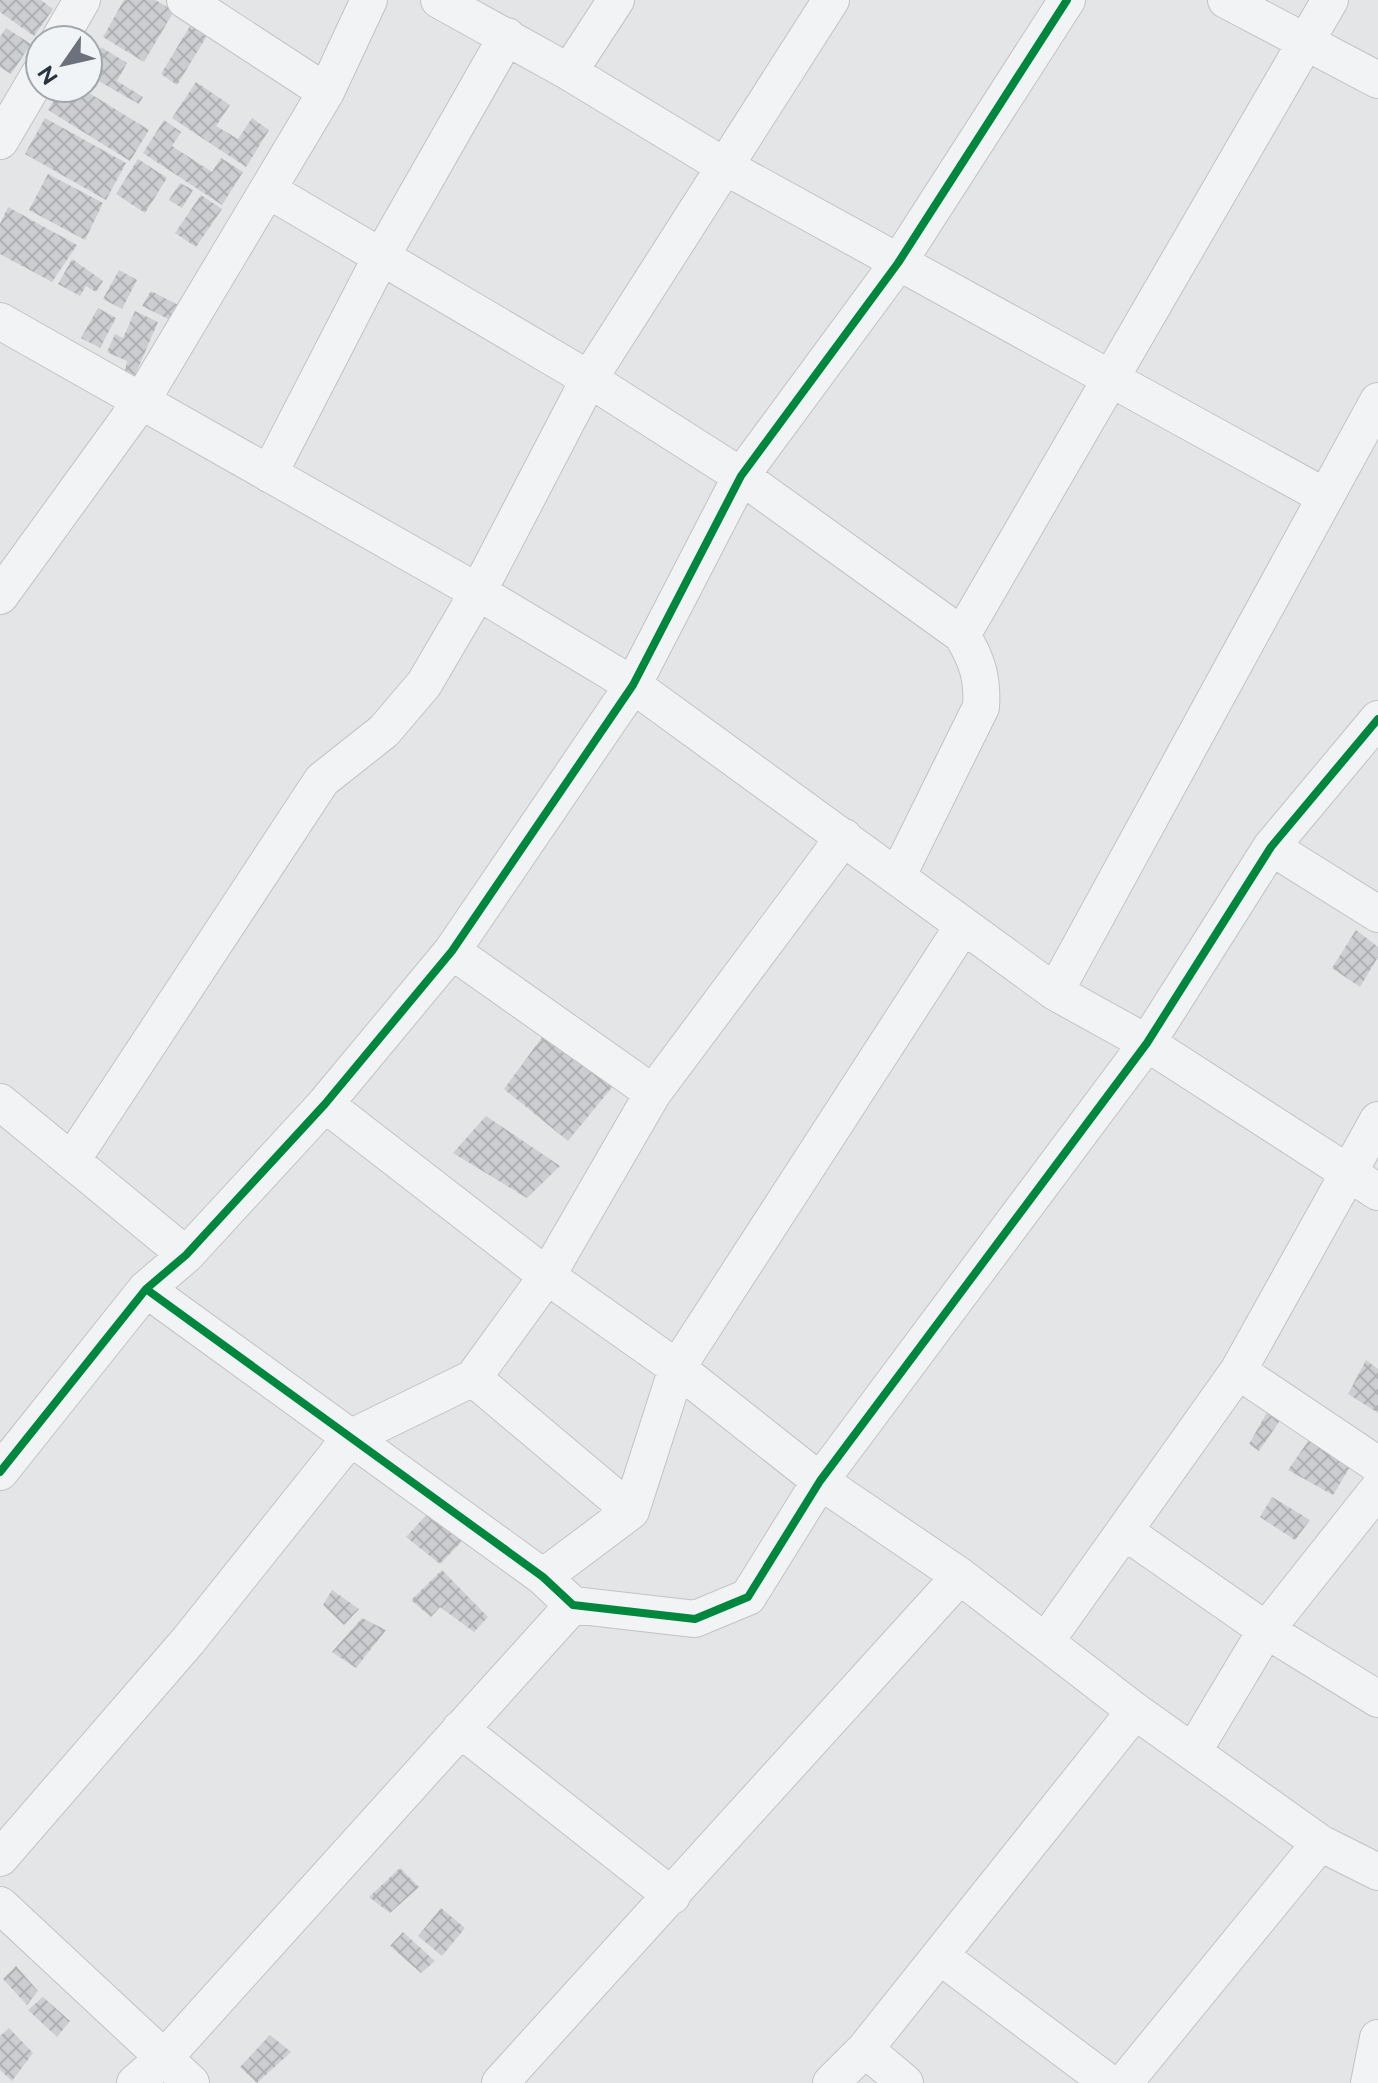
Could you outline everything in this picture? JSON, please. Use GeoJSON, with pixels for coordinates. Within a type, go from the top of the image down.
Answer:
{"type":"FeatureCollection","features":[{"type":"Feature","properties":{"kind":"street"},"geometry":{"type":"LineString","coordinates":[[68,24],[82,0]]}},
{"type":"Feature","properties":{"kind":"street"},"geometry":{"type":"LineString","coordinates":[[185,0],[326,92]]}},
{"type":"Feature","properties":{"kind":"street"},"geometry":{"type":"LineString","coordinates":[[0,596],[142,400],[326,92],[369,0]]}},
{"type":"Feature","properties":{"kind":"street"},"geometry":{"type":"LineString","coordinates":[[439,0],[569,72],[724,166],[1324,496]]}},
{"type":"Feature","properties":{"kind":"street"},"geometry":{"type":"LineString","coordinates":[[569,72],[616,0]]}},
{"type":"Feature","properties":{"kind":"street"},"geometry":{"type":"LineString","coordinates":[[72,1160],[322,780],[384,731],[424,684],[478,592],[589,379],[831,0]]}},
{"type":"Feature","properties":{"kind":"street"},"geometry":{"type":"LineString","coordinates":[[0,1472],[146,1289],[186,1255],[325,1104],[452,951],[633,685],[741,476],[898,263],[1067,0]]}},
{"type":"Feature","properties":{"kind":"street"},"geometry":{"type":"LineString","coordinates":[[1226,0],[1378,80]]}},
{"type":"Feature","properties":{"kind":"street"},"geometry":{"type":"LineString","coordinates":[[962,635],[1330,0]]}},
{"type":"Feature","properties":{"kind":"street"},"geometry":{"type":"LineString","coordinates":[[269,474],[380,259],[507,36]]}},
{"type":"Feature","properties":{"kind":"street"},"geometry":{"type":"LineString","coordinates":[[0,141],[24,100]]}},
{"type":"Feature","properties":{"kind":"street"},"geometry":{"type":"LineString","coordinates":[[268,190],[380,259],[589,379],[741,476],[962,635],[978,663],[981,707],[898,875]]}},
{"type":"Feature","properties":{"kind":"street"},"geometry":{"type":"LineString","coordinates":[[0,321],[478,592],[633,685],[1055,992],[1147,1043],[1378,1192]]}},
{"type":"Feature","properties":{"kind":"street"},"geometry":{"type":"LineString","coordinates":[[1055,992],[1378,401]]}},
{"type":"Feature","properties":{"kind":"street"},"geometry":{"type":"LineString","coordinates":[[146,1289],[543,1577],[573,1605],[695,1619],[748,1597],[820,1481],[1147,1043],[1271,847],[1378,719]]}},
{"type":"Feature","properties":{"kind":"street"},"geometry":{"type":"LineString","coordinates":[[0,1858],[188,1641],[350,1438],[473,1378],[547,1276],[653,1093],[844,837]]}},
{"type":"Feature","properties":{"kind":"street"},"geometry":{"type":"LineString","coordinates":[[1271,847],[1378,914]]}},
{"type":"Feature","properties":{"kind":"street"},"geometry":{"type":"LineString","coordinates":[[543,1577],[631,1511],[677,1368],[963,926]]}},
{"type":"Feature","properties":{"kind":"street"},"geometry":{"type":"LineString","coordinates":[[452,951],[653,1093]]}},
{"type":"Feature","properties":{"kind":"street"},"geometry":{"type":"LineString","coordinates":[[0,1102],[186,1255]]}},
{"type":"Feature","properties":{"kind":"street"},"geometry":{"type":"LineString","coordinates":[[325,1104],[547,1276],[677,1368],[820,1481],[960,1576],[1135,1711],[1320,1843],[1378,1872]]}},
{"type":"Feature","properties":{"kind":"street"},"geometry":{"type":"LineString","coordinates":[[1046,1641],[1238,1371],[1378,1120]]}},
{"type":"Feature","properties":{"kind":"street"},"geometry":{"type":"LineString","coordinates":[[1238,1371],[1378,1465]]}},
{"type":"Feature","properties":{"kind":"street"},"geometry":{"type":"LineString","coordinates":[[473,1378],[631,1511]]}},
{"type":"Feature","properties":{"kind":"street"},"geometry":{"type":"LineString","coordinates":[[1193,1752],[1266,1630],[1378,1489]]}},
{"type":"Feature","properties":{"kind":"street"},"geometry":{"type":"LineString","coordinates":[[1124,1531],[1266,1630],[1378,1699]]}},
{"type":"Feature","properties":{"kind":"street"},"geometry":{"type":"LineString","coordinates":[[500,2083],[960,1576]]}},
{"type":"Feature","properties":{"kind":"street"},"geometry":{"type":"LineString","coordinates":[[135,2083],[165,2057],[573,1605]]}},
{"type":"Feature","properties":{"kind":"street"},"geometry":{"type":"LineString","coordinates":[[831,2083],[865,2049],[1135,1711]]}},
{"type":"Feature","properties":{"kind":"street"},"geometry":{"type":"LineString","coordinates":[[460,1729],[672,1896]]}},
{"type":"Feature","properties":{"kind":"street"},"geometry":{"type":"LineString","coordinates":[[1124,2083],[1320,1843]]}},
{"type":"Feature","properties":{"kind":"street"},"geometry":{"type":"LineString","coordinates":[[0,1905],[191,2083]]}},
{"type":"Feature","properties":{"kind":"street"},"geometry":{"type":"LineString","coordinates":[[940,1956],[1109,2083]]}},
{"type":"Feature","properties":{"kind":"street"},"geometry":{"type":"LineString","coordinates":[[1369,2083],[1378,2038]]}},
{"type":"Feature","properties":{"kind":"street"},"geometry":{"type":"LineString","coordinates":[[865,2049],[905,2083]]}},
{"type":"Feature","properties":{"kind":"building"},"geometry":{"type":"Polygon","coordinates":[[[0,0],[41,0],[53,9],[42,24],[24,24],[24,29],[0,12],[0,0]]]}},
{"type":"Feature","properties":{"kind":"building"},"geometry":{"type":"Polygon","coordinates":[[[124,0],[155,0],[174,11],[144,62],[104,35],[124,0]]]}},
{"type":"Feature","properties":{"kind":"building"},"geometry":{"type":"Polygon","coordinates":[[[193,21],[210,31],[177,85],[161,74],[193,21]]]}},
{"type":"Feature","properties":{"kind":"building"},"geometry":{"type":"Polygon","coordinates":[[[6,28],[24,40],[24,54],[11,74],[0,67],[0,37],[6,28]]]}},
{"type":"Feature","properties":{"kind":"building"},"geometry":{"type":"Polygon","coordinates":[[[104,49],[127,63],[117,81],[143,97],[139,104],[104,84],[104,49]]]}},
{"type":"Feature","properties":{"kind":"building"},"geometry":{"type":"Polygon","coordinates":[[[196,82],[230,105],[216,126],[238,139],[252,118],[269,130],[246,167],[172,118],[196,82]]]}},
{"type":"Feature","properties":{"kind":"building"},"geometry":{"type":"Polygon","coordinates":[[[104,102],[149,130],[130,161],[48,110],[52,104],[104,102]]]}},
{"type":"Feature","properties":{"kind":"building"},"geometry":{"type":"Polygon","coordinates":[[[45,118],[126,163],[106,200],[25,154],[45,118]]]}},
{"type":"Feature","properties":{"kind":"building"},"geometry":{"type":"Polygon","coordinates":[[[164,120],[181,132],[172,146],[212,172],[221,158],[243,172],[222,205],[143,153],[164,120]]]}},
{"type":"Feature","properties":{"kind":"building"},"geometry":{"type":"Polygon","coordinates":[[[138,159],[167,178],[145,213],[116,194],[138,159]]]}},
{"type":"Feature","properties":{"kind":"building"},"geometry":{"type":"Polygon","coordinates":[[[48,174],[103,203],[85,240],[29,210],[48,174]]]}},
{"type":"Feature","properties":{"kind":"building"},"geometry":{"type":"Polygon","coordinates":[[[180,183],[193,190],[182,208],[169,200],[180,183]]]}},
{"type":"Feature","properties":{"kind":"building"},"geometry":{"type":"Polygon","coordinates":[[[201,195],[222,209],[196,247],[175,233],[201,195]]]}},
{"type":"Feature","properties":{"kind":"building"},"geometry":{"type":"Polygon","coordinates":[[[8,207],[77,245],[52,282],[0,254],[0,224],[8,207]]]}},
{"type":"Feature","properties":{"kind":"building"},"geometry":{"type":"Polygon","coordinates":[[[72,259],[103,281],[96,292],[86,286],[80,296],[58,284],[72,259]]]}},
{"type":"Feature","properties":{"kind":"building"},"geometry":{"type":"Polygon","coordinates":[[[119,270],[137,280],[122,309],[103,299],[119,270]]]}},
{"type":"Feature","properties":{"kind":"building"},"geometry":{"type":"Polygon","coordinates":[[[151,291],[178,305],[170,320],[142,306],[151,291]]]}},
{"type":"Feature","properties":{"kind":"building"},"geometry":{"type":"Polygon","coordinates":[[[98,308],[116,318],[100,348],[81,338],[98,308]]]}},
{"type":"Feature","properties":{"kind":"building"},"geometry":{"type":"Polygon","coordinates":[[[135,311],[158,322],[135,375],[125,371],[127,361],[107,352],[115,334],[123,338],[135,311]]]}},
{"type":"Feature","properties":{"kind":"building"},"geometry":{"type":"Polygon","coordinates":[[[1356,930],[1378,947],[1378,957],[1360,987],[1332,968],[1356,930]]]}},
{"type":"Feature","properties":{"kind":"building"},"geometry":{"type":"Polygon","coordinates":[[[543,1036],[614,1085],[568,1141],[504,1089],[543,1036]]]}},
{"type":"Feature","properties":{"kind":"building"},"geometry":{"type":"Polygon","coordinates":[[[486,1116],[560,1166],[527,1198],[453,1153],[486,1116]]]}},
{"type":"Feature","properties":{"kind":"building"},"geometry":{"type":"Polygon","coordinates":[[[1366,1360],[1378,1369],[1378,1413],[1348,1394],[1366,1360]]]}},
{"type":"Feature","properties":{"kind":"building"},"geometry":{"type":"Polygon","coordinates":[[[1269,1409],[1281,1419],[1259,1451],[1249,1444],[1269,1409]]]}},
{"type":"Feature","properties":{"kind":"building"},"geometry":{"type":"Polygon","coordinates":[[[1309,1440],[1350,1467],[1333,1495],[1288,1470],[1309,1440]]]}},
{"type":"Feature","properties":{"kind":"building"},"geometry":{"type":"Polygon","coordinates":[[[1272,1497],[1310,1520],[1295,1540],[1260,1517],[1272,1497]]]}},
{"type":"Feature","properties":{"kind":"building"},"geometry":{"type":"Polygon","coordinates":[[[431,1510],[467,1536],[440,1564],[406,1537],[431,1510]]]}},
{"type":"Feature","properties":{"kind":"building"},"geometry":{"type":"Polygon","coordinates":[[[442,1570],[488,1617],[474,1632],[440,1607],[431,1617],[411,1600],[442,1570]]]}},
{"type":"Feature","properties":{"kind":"building"},"geometry":{"type":"Polygon","coordinates":[[[332,1590],[359,1609],[344,1625],[323,1605],[332,1590]]]}},
{"type":"Feature","properties":{"kind":"building"},"geometry":{"type":"Polygon","coordinates":[[[362,1618],[386,1630],[356,1668],[332,1652],[362,1618]]]}},
{"type":"Feature","properties":{"kind":"building"},"geometry":{"type":"Polygon","coordinates":[[[400,1868],[419,1887],[390,1913],[369,1897],[400,1868]]]}},
{"type":"Feature","properties":{"kind":"building"},"geometry":{"type":"Polygon","coordinates":[[[441,1908],[465,1928],[442,1956],[418,1936],[441,1908]]]}},
{"type":"Feature","properties":{"kind":"building"},"geometry":{"type":"Polygon","coordinates":[[[403,1932],[435,1961],[421,1973],[390,1946],[403,1932]]]}},
{"type":"Feature","properties":{"kind":"building"},"geometry":{"type":"Polygon","coordinates":[[[16,1966],[38,1991],[27,2005],[3,1979],[16,1966]]]}},
{"type":"Feature","properties":{"kind":"building"},"geometry":{"type":"Polygon","coordinates":[[[43,1997],[70,2021],[57,2037],[28,2010],[43,1997]]]}},
{"type":"Feature","properties":{"kind":"building"},"geometry":{"type":"Polygon","coordinates":[[[9,2028],[33,2053],[12,2081],[0,2070],[0,2036],[9,2028]]]}},
{"type":"Feature","properties":{"kind":"building"},"geometry":{"type":"Polygon","coordinates":[[[270,2035],[291,2052],[257,2083],[240,2067],[270,2035]]]}},
{"type":"Feature","properties":{"kind":"cycle path"},"geometry":{"type":"LineString","coordinates":[[0,1472],[146,1289],[186,1255],[325,1104],[452,951],[633,685],[741,476],[898,263],[1067,0]]}},
{"type":"Feature","properties":{"kind":"cycle path"},"geometry":{"type":"LineString","coordinates":[[146,1289],[543,1577],[573,1605],[695,1619],[748,1597],[820,1481],[1147,1043],[1271,847],[1378,719]]}}]}
